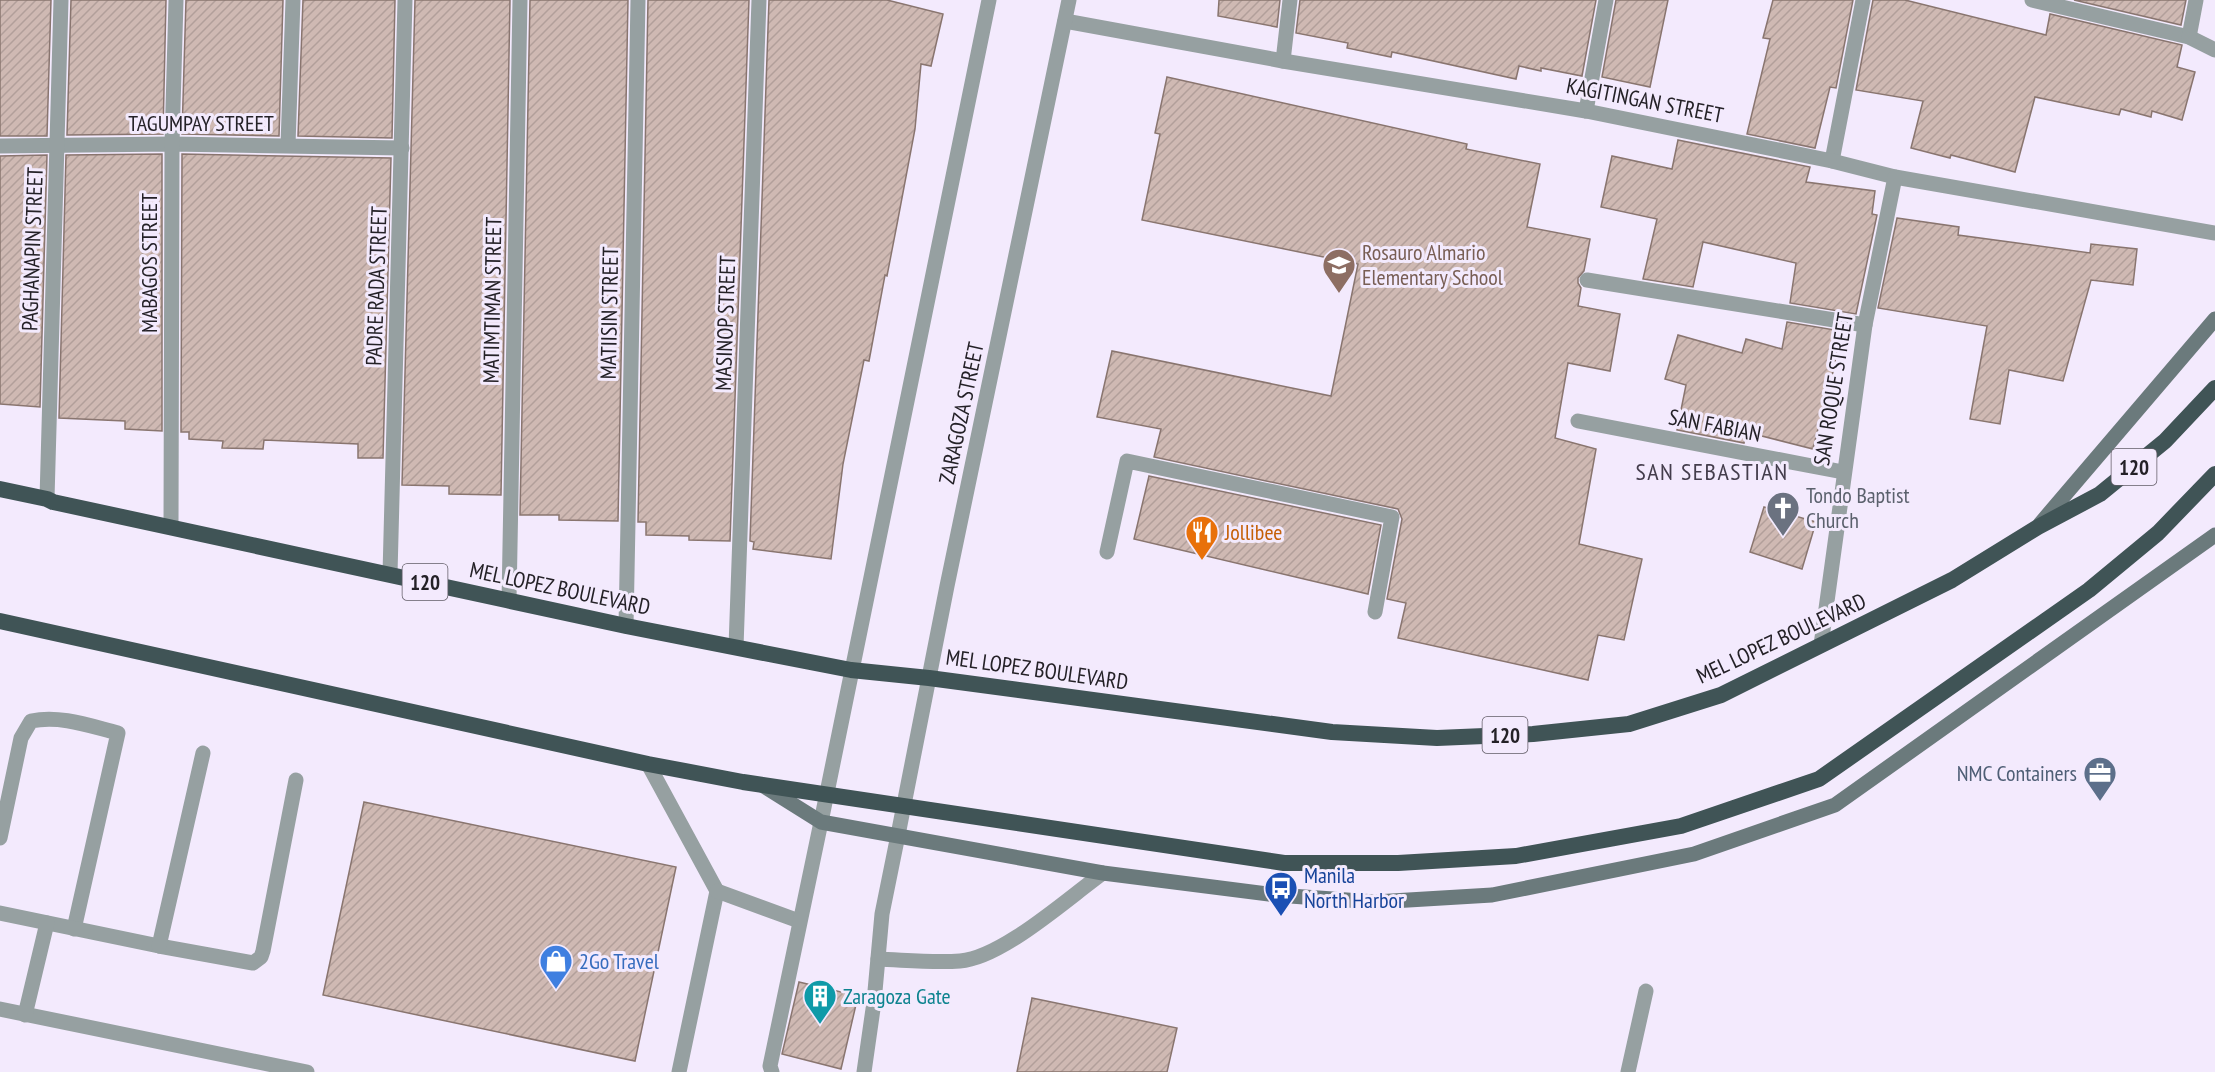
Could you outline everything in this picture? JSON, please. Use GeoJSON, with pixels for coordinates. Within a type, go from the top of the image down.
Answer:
{"type":"FeatureCollection","features":[{"type":"Feature","properties":{"kind":"highway","name":"MEL LOPEZ BOULEVARD"},"geometry":{"type":"LineString","coordinates":[[0,489],[626,626],[851,670],[929,678],[1332,732],[1437,738],[1533,734],[1629,724],[1721,695],[1952,580],[2038,527],[2100,494],[2165,441],[2215,388]]}},
{"type":"Feature","properties":{"kind":"highway"},"geometry":{"type":"LineString","coordinates":[[0,621],[648,764],[743,782],[1284,862],[1398,863],[1516,856],[1681,826],[1819,779],[2089,590],[2158,533],[2215,474]]}},
{"type":"Feature","properties":{"kind":"main road","name":"MEL LOPEZ BOULEVARD"},"geometry":{"type":"LineString","coordinates":[[2038,527],[2215,319]]}},
{"type":"Feature","properties":{"kind":"main road"},"geometry":{"type":"LineString","coordinates":[[758,783],[821,822],[1103,873],[1276,895],[1375,902],[1492,895],[1694,854],[1835,806],[2215,535]]}},
{"type":"Feature","properties":{"kind":"street","name":"PAGHANAPIN STREET"},"geometry":{"type":"LineString","coordinates":[[47,499],[61,0]]}},
{"type":"Feature","properties":{"kind":"street","name":"MABAGOS STREET"},"geometry":{"type":"LineString","coordinates":[[171,527],[172,144],[176,0]]}},
{"type":"Feature","properties":{"kind":"street"},"geometry":{"type":"LineString","coordinates":[[288,145],[293,0]]}},
{"type":"Feature","properties":{"kind":"street","name":"PADRE RADA STREET"},"geometry":{"type":"LineString","coordinates":[[390,574],[405,0]]}},
{"type":"Feature","properties":{"kind":"street","name":"MATIMTIMAN STREET"},"geometry":{"type":"LineString","coordinates":[[509,601],[520,0]]}},
{"type":"Feature","properties":{"kind":"street","name":"MATIISIN STREET"},"geometry":{"type":"LineString","coordinates":[[626,626],[638,0]]}},
{"type":"Feature","properties":{"kind":"street","name":"MASINOP STREET"},"geometry":{"type":"LineString","coordinates":[[736,647],[759,0]]}},
{"type":"Feature","properties":{"kind":"street"},"geometry":{"type":"LineString","coordinates":[[772,1072],[770,1066],[799,921],[989,0]]}},
{"type":"Feature","properties":{"kind":"street","name":"ZARAGOZA STREET"},"geometry":{"type":"LineString","coordinates":[[864,1072],[882,914],[1069,0]]}},
{"type":"Feature","properties":{"kind":"street"},"geometry":{"type":"LineString","coordinates":[[1283,61],[1290,0]]}},
{"type":"Feature","properties":{"kind":"street"},"geometry":{"type":"LineString","coordinates":[[1586,111],[1606,0]]}},
{"type":"Feature","properties":{"kind":"street"},"geometry":{"type":"LineString","coordinates":[[1832,161],[1863,0]]}},
{"type":"Feature","properties":{"kind":"street"},"geometry":{"type":"LineString","coordinates":[[2035,0],[2189,37],[2215,50]]}},
{"type":"Feature","properties":{"kind":"street"},"geometry":{"type":"LineString","coordinates":[[2189,37],[2196,0]]}},
{"type":"Feature","properties":{"kind":"street","name":"KAGITINGAN STREET"},"geometry":{"type":"LineString","coordinates":[[1065,21],[1283,61],[1586,111],[1832,161],[1895,177],[2215,233]]}},
{"type":"Feature","properties":{"kind":"street","name":"TAGUMPAY STREET"},"geometry":{"type":"LineString","coordinates":[[0,146],[172,144],[402,148]]}},
{"type":"Feature","properties":{"kind":"street","name":"SAN ROQUE STREET"},"geometry":{"type":"LineString","coordinates":[[1821,645],[1864,325],[1895,177]]}},
{"type":"Feature","properties":{"kind":"street"},"geometry":{"type":"LineString","coordinates":[[1587,280],[1864,325]]}},
{"type":"Feature","properties":{"kind":"street","name":"SAN FABIAN"},"geometry":{"type":"LineString","coordinates":[[1578,422],[1843,472]]}},
{"type":"Feature","properties":{"kind":"street"},"geometry":{"type":"LineString","coordinates":[[1107,552],[1127,461],[1392,517],[1375,612]]}},
{"type":"Feature","properties":{"kind":"street"},"geometry":{"type":"LineString","coordinates":[[0,838],[21,738],[32,721],[47,718],[58,719],[118,733],[74,929]]}},
{"type":"Feature","properties":{"kind":"street"},"geometry":{"type":"LineString","coordinates":[[159,946],[203,753]]}},
{"type":"Feature","properties":{"kind":"street"},"geometry":{"type":"LineString","coordinates":[[648,764],[717,891],[679,1072]]}},
{"type":"Feature","properties":{"kind":"street"},"geometry":{"type":"LineString","coordinates":[[0,913],[253,963],[261,957],[296,780]]}},
{"type":"Feature","properties":{"kind":"street"},"geometry":{"type":"LineString","coordinates":[[878,959],[962,961],[983,956],[1005,946],[1103,873]]}},
{"type":"Feature","properties":{"kind":"street"},"geometry":{"type":"LineString","coordinates":[[717,891],[799,921]]}},
{"type":"Feature","properties":{"kind":"street"},"geometry":{"type":"LineString","coordinates":[[25,1015],[47,923]]}},
{"type":"Feature","properties":{"kind":"street"},"geometry":{"type":"LineString","coordinates":[[1628,1072],[1646,991]]}},
{"type":"Feature","properties":{"kind":"street"},"geometry":{"type":"LineString","coordinates":[[0,1009],[307,1072]]}},
{"type":"Feature","properties":{"kind":"building"},"geometry":{"type":"Polygon","coordinates":[[[0,0],[51,0],[47,136],[0,136],[0,0]]]}},
{"type":"Feature","properties":{"kind":"building"},"geometry":{"type":"Polygon","coordinates":[[[71,0],[166,0],[163,134],[67,135],[71,0]]]}},
{"type":"Feature","properties":{"kind":"building"},"geometry":{"type":"Polygon","coordinates":[[[186,0],[283,0],[279,136],[182,134],[186,0]]]}},
{"type":"Feature","properties":{"kind":"building"},"geometry":{"type":"Polygon","coordinates":[[[303,0],[395,0],[392,138],[298,136],[303,0]]]}},
{"type":"Feature","properties":{"kind":"building"},"geometry":{"type":"Polygon","coordinates":[[[415,0],[510,0],[501,495],[449,494],[449,486],[402,485],[415,0]]]}},
{"type":"Feature","properties":{"kind":"building"},"geometry":{"type":"Polygon","coordinates":[[[530,0],[628,0],[618,521],[559,520],[559,515],[520,515],[530,0]]]}},
{"type":"Feature","properties":{"kind":"building"},"geometry":{"type":"Polygon","coordinates":[[[648,0],[749,0],[730,541],[689,540],[689,536],[646,535],[646,522],[638,522],[648,0]]]}},
{"type":"Feature","properties":{"kind":"building"},"geometry":{"type":"Polygon","coordinates":[[[769,0],[887,0],[943,14],[931,66],[921,64],[915,129],[869,361],[864,360],[843,464],[831,559],[753,549],[754,542],[750,541],[769,0]]]}},
{"type":"Feature","properties":{"kind":"building"},"geometry":{"type":"Polygon","coordinates":[[[1219,0],[1280,0],[1277,27],[1218,16],[1219,0]]]}},
{"type":"Feature","properties":{"kind":"building"},"geometry":{"type":"Polygon","coordinates":[[[1300,0],[1596,0],[1582,76],[1519,66],[1516,79],[1392,52],[1391,57],[1347,48],[1348,43],[1296,33],[1300,0]]]}},
{"type":"Feature","properties":{"kind":"building"},"geometry":{"type":"Polygon","coordinates":[[[1616,0],[1668,0],[1650,87],[1602,77],[1616,0]]]}},
{"type":"Feature","properties":{"kind":"building"},"geometry":{"type":"Polygon","coordinates":[[[1773,0],[1853,0],[1836,88],[1830,87],[1815,148],[1747,134],[1770,39],[1763,38],[1773,0]]]}},
{"type":"Feature","properties":{"kind":"building"},"geometry":{"type":"Polygon","coordinates":[[[1873,0],[1905,0],[2046,35],[2050,14],[2182,45],[2177,67],[2195,72],[2182,120],[2152,111],[2151,117],[2121,109],[2119,115],[2035,97],[2015,172],[1951,155],[1950,158],[1911,148],[1923,101],[1856,90],[1873,0]]]}},
{"type":"Feature","properties":{"kind":"building"},"geometry":{"type":"Polygon","coordinates":[[[2074,0],[2186,0],[2181,25],[2074,0]]]}},
{"type":"Feature","properties":{"kind":"building","name":"Rosauro Almario Elementary School"},"geometry":{"type":"Polygon","coordinates":[[[1167,77],[1467,144],[1466,149],[1540,164],[1527,227],[1590,239],[1584,271],[1578,278],[1581,288],[1578,306],[1620,314],[1610,371],[1568,363],[1555,438],[1596,449],[1579,544],[1642,559],[1624,640],[1598,635],[1588,680],[1398,638],[1406,603],[1387,599],[1402,519],[1398,509],[1154,457],[1161,429],[1097,417],[1112,351],[1331,396],[1358,264],[1142,220],[1160,134],[1155,133],[1167,77]]]}},
{"type":"Feature","properties":{"kind":"building"},"geometry":{"type":"Polygon","coordinates":[[[1678,140],[1810,167],[1806,182],[1875,191],[1872,214],[1877,215],[1856,314],[1790,303],[1796,263],[1703,242],[1693,287],[1643,279],[1657,219],[1601,207],[1612,156],[1672,169],[1678,140]]]}},
{"type":"Feature","properties":{"kind":"building"},"geometry":{"type":"Polygon","coordinates":[[[162,154],[162,431],[125,429],[125,421],[59,418],[66,155],[162,154]]]}},
{"type":"Feature","properties":{"kind":"building"},"geometry":{"type":"Polygon","coordinates":[[[182,154],[391,158],[383,458],[358,458],[358,444],[264,440],[263,449],[222,448],[223,441],[189,439],[189,432],[181,432],[182,154]]]}},
{"type":"Feature","properties":{"kind":"building"},"geometry":{"type":"Polygon","coordinates":[[[47,155],[40,407],[0,404],[0,156],[47,155]]]}},
{"type":"Feature","properties":{"kind":"building"},"geometry":{"type":"Polygon","coordinates":[[[1897,218],[1959,227],[1958,235],[2090,253],[2091,244],[2137,249],[2133,285],[2091,280],[2063,381],[2009,370],[2000,424],[1970,419],[1987,326],[1878,308],[1897,218]]]}},
{"type":"Feature","properties":{"kind":"building"},"geometry":{"type":"Polygon","coordinates":[[[1787,322],[1841,331],[1828,397],[1826,396],[1813,449],[1746,432],[1744,443],[1677,430],[1686,385],[1665,379],[1678,335],[1742,353],[1746,339],[1782,349],[1787,322]]]}},
{"type":"Feature","properties":{"kind":"building"},"geometry":{"type":"Polygon","coordinates":[[[1149,476],[1381,525],[1368,594],[1134,539],[1149,476]]]}},
{"type":"Feature","properties":{"kind":"building","name":"Tondo Baptist Church"},"geometry":{"type":"Polygon","coordinates":[[[1764,507],[1816,522],[1802,569],[1750,552],[1764,507]]]}},
{"type":"Feature","properties":{"kind":"building"},"geometry":{"type":"Polygon","coordinates":[[[364,802],[676,867],[635,1061],[323,995],[364,802]]]}},
{"type":"Feature","properties":{"kind":"building","name":"Zaragoza Gate"},"geometry":{"type":"Polygon","coordinates":[[[799,982],[858,996],[841,1069],[782,1054],[799,982]]]}},
{"type":"Feature","properties":{"kind":"building"},"geometry":{"type":"Polygon","coordinates":[[[1032,998],[1177,1028],[1167,1072],[1017,1072],[1032,998]]]}},
{"type":"Feature","properties":{"kind":"place","name":"Rosauro Almario Elementary School"},"geometry":{"type":"Point","coordinates":[1339,294]}},
{"type":"Feature","properties":{"kind":"place","name":"Tondo Baptist Church"},"geometry":{"type":"Point","coordinates":[1783,537]}},
{"type":"Feature","properties":{"kind":"place","name":"Jollibee"},"geometry":{"type":"Point","coordinates":[1202,561]}},
{"type":"Feature","properties":{"kind":"place","name":"NMC Containers"},"geometry":{"type":"Point","coordinates":[2100,802]}},
{"type":"Feature","properties":{"kind":"place","name":"Manila North Harbor"},"geometry":{"type":"Point","coordinates":[1281,917]}},
{"type":"Feature","properties":{"kind":"place","name":"2Go Travel"},"geometry":{"type":"Point","coordinates":[556,990]}},
{"type":"Feature","properties":{"kind":"place","name":"Zaragoza Gate"},"geometry":{"type":"Point","coordinates":[820,1025]}},
{"type":"Feature","properties":{"kind":"district","name":"SAN SEBASTIAN"},"geometry":{"type":"Point","coordinates":[1712,471]}}]}
